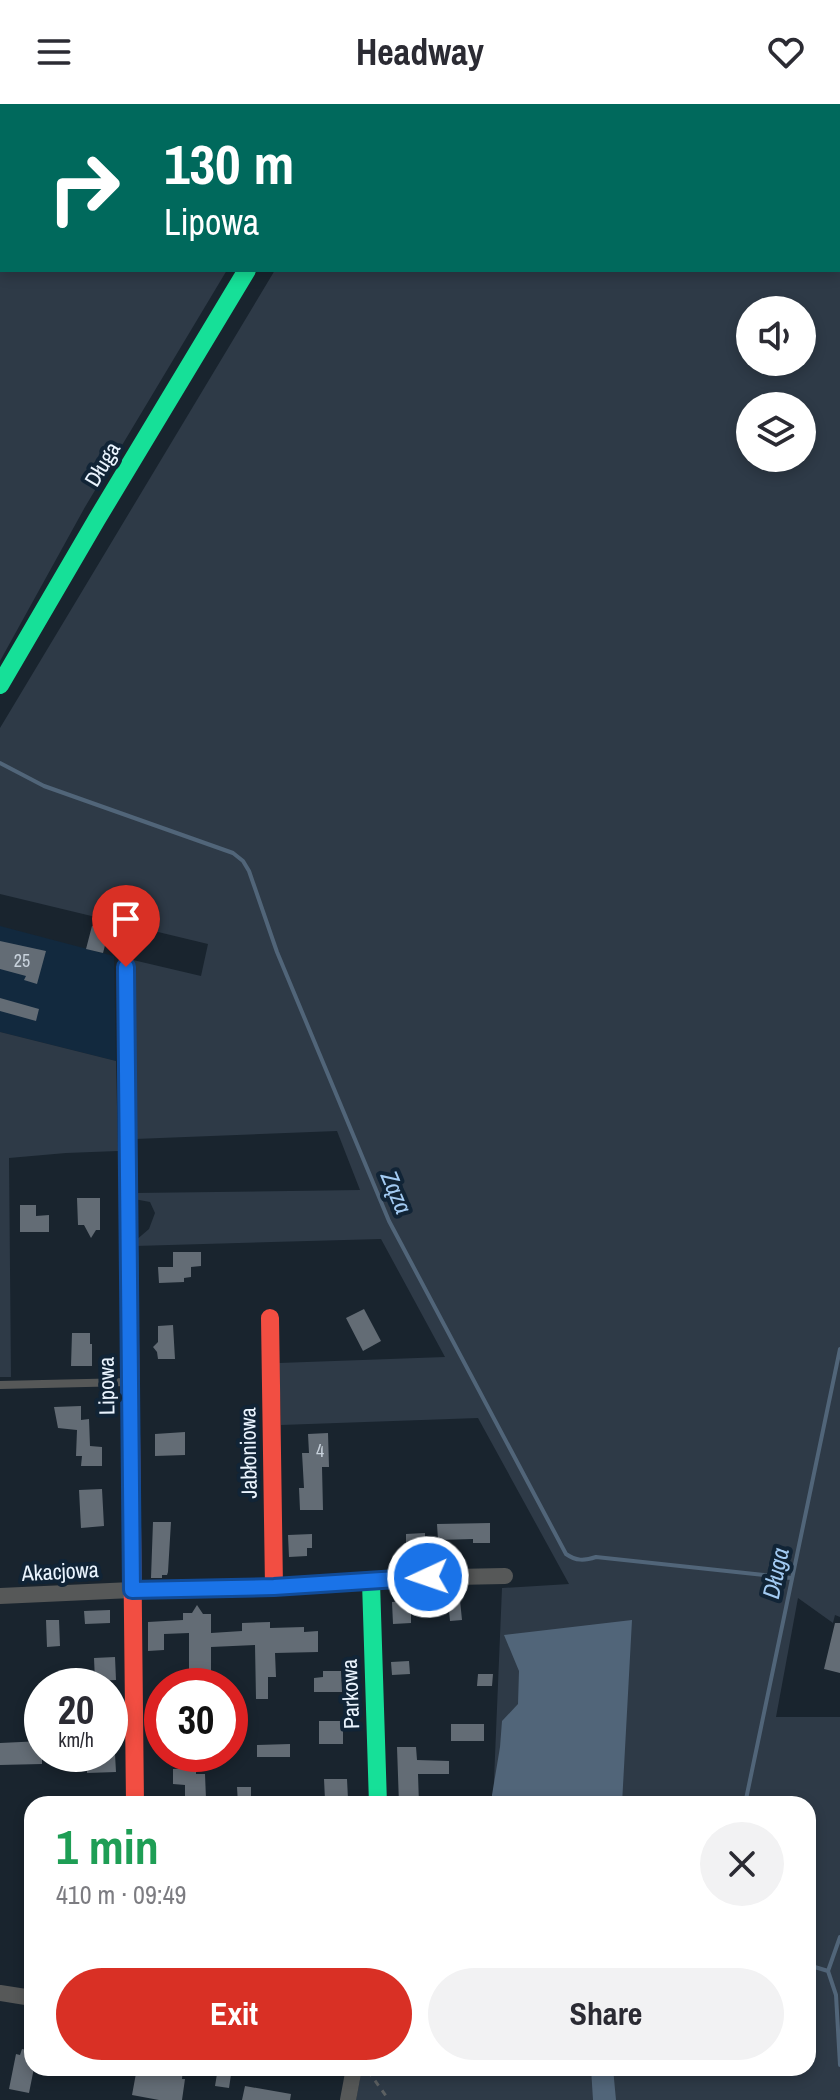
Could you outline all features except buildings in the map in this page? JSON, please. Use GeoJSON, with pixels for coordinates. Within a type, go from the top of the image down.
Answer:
{"type":"FeatureCollection","features":[{"type":"Feature","properties":{"kind":"street","name":"Długa"},"geometry":{"type":"LineString","coordinates":[[0,685],[246,272]]}},
{"type":"Feature","properties":{"kind":"street","name":"Lipowa"},"geometry":{"type":"LineString","coordinates":[[126,967],[135,1796]]}},
{"type":"Feature","properties":{"kind":"street","name":"Jabłoniowa"},"geometry":{"type":"LineString","coordinates":[[270,1318],[274,1587]]}},
{"type":"Feature","properties":{"kind":"street","name":"Akacjowa"},"geometry":{"type":"LineString","coordinates":[[0,1596],[505,1576]]}},
{"type":"Feature","properties":{"kind":"street","name":"Parkowa"},"geometry":{"type":"LineString","coordinates":[[371,1582],[378,1796]]}},
{"type":"Feature","properties":{"kind":"street"},"geometry":{"type":"LineString","coordinates":[[0,1993],[24,1997]]}},
{"type":"Feature","properties":{"kind":"street"},"geometry":{"type":"LineString","coordinates":[[348,2100],[352,2076]]}},
{"type":"Feature","properties":{"kind":"lane"},"geometry":{"type":"LineString","coordinates":[[0,1385],[130,1382]]}},
{"type":"Feature","properties":{"kind":"path"},"geometry":{"type":"LineString","coordinates":[[372,2076],[389,2100]]}},
{"type":"Feature","properties":{"kind":"shaded area"},"geometry":{"type":"Polygon","coordinates":[[[0,272],[226,272],[85,507],[0,661],[0,272]]]}},
{"type":"Feature","properties":{"kind":"shaded area"},"geometry":{"type":"Polygon","coordinates":[[[274,272],[840,272],[840,1617],[835,1615],[833,1623],[798,1598],[776,1717],[840,1717],[840,2100],[356,2100],[360,2076],[816,2076],[816,1796],[493,1796],[502,1588],[569,1584],[478,1418],[281,1425],[279,1363],[445,1357],[381,1239],[135,1246],[135,1241],[149,1229],[155,1213],[150,1202],[134,1199],[135,1193],[360,1190],[337,1131],[135,1139],[133,960],[201,976],[208,944],[0,894],[0,728],[274,272]]]}},
{"type":"Feature","properties":{"kind":"shaded area"},"geometry":{"type":"Polygon","coordinates":[[[0,926],[114,956],[116,1061],[0,1032],[0,926]]]}},
{"type":"Feature","properties":{"kind":"shaded area"},"geometry":{"type":"Polygon","coordinates":[[[0,1032],[116,1061],[118,1151],[9,1158],[11,1377],[0,1377],[0,1032]]]}},
{"type":"Feature","properties":{"kind":"shaded area"},"geometry":{"type":"Polygon","coordinates":[[[632,1620],[622,1796],[492,1796],[502,1721],[518,1704],[519,1671],[504,1635],[632,1620]]]}},
{"type":"Feature","properties":{"kind":"shaded area"},"geometry":{"type":"Polygon","coordinates":[[[592,2076],[614,2076],[616,2100],[593,2100],[592,2076]]]}},
{"type":"Feature","properties":{"kind":"waterway","name":"Ząza"},"geometry":{"type":"LineString","coordinates":[[0,763],[44,786],[233,853],[243,861],[277,952],[389,1221],[566,1554],[580,1560],[596,1557],[791,1578]]}},
{"type":"Feature","properties":{"kind":"waterway","name":"Ząza"},"geometry":{"type":"LineString","coordinates":[[747,1796],[840,1349]]}},
{"type":"Feature","properties":{"kind":"waterway"},"geometry":{"type":"LineString","coordinates":[[828,1971],[840,1937]]}},
{"type":"Feature","properties":{"kind":"waterway","name":"Długa"},"geometry":{"type":"LineString","coordinates":[[816,1967],[828,1971],[836,1995],[840,2065]]}},
{"type":"Feature","properties":{"kind":"traffic: fast"},"geometry":{"type":"LineString","coordinates":[[0,685],[246,272]]}},
{"type":"Feature","properties":{"kind":"traffic: fast"},"geometry":{"type":"LineString","coordinates":[[126,967],[130,1340]]}},
{"type":"Feature","properties":{"kind":"traffic: fast"},"geometry":{"type":"LineString","coordinates":[[371,1582],[378,1796]]}},
{"type":"Feature","properties":{"kind":"traffic: jam"},"geometry":{"type":"LineString","coordinates":[[270,1318],[274,1587]]}},
{"type":"Feature","properties":{"kind":"traffic: jam"},"geometry":{"type":"LineString","coordinates":[[130,1340],[135,1796]]}},
{"type":"Feature","properties":{"kind":"route"},"geometry":{"type":"LineString","coordinates":[[126,967],[132,1590],[274,1587],[428,1577]]}}]}
